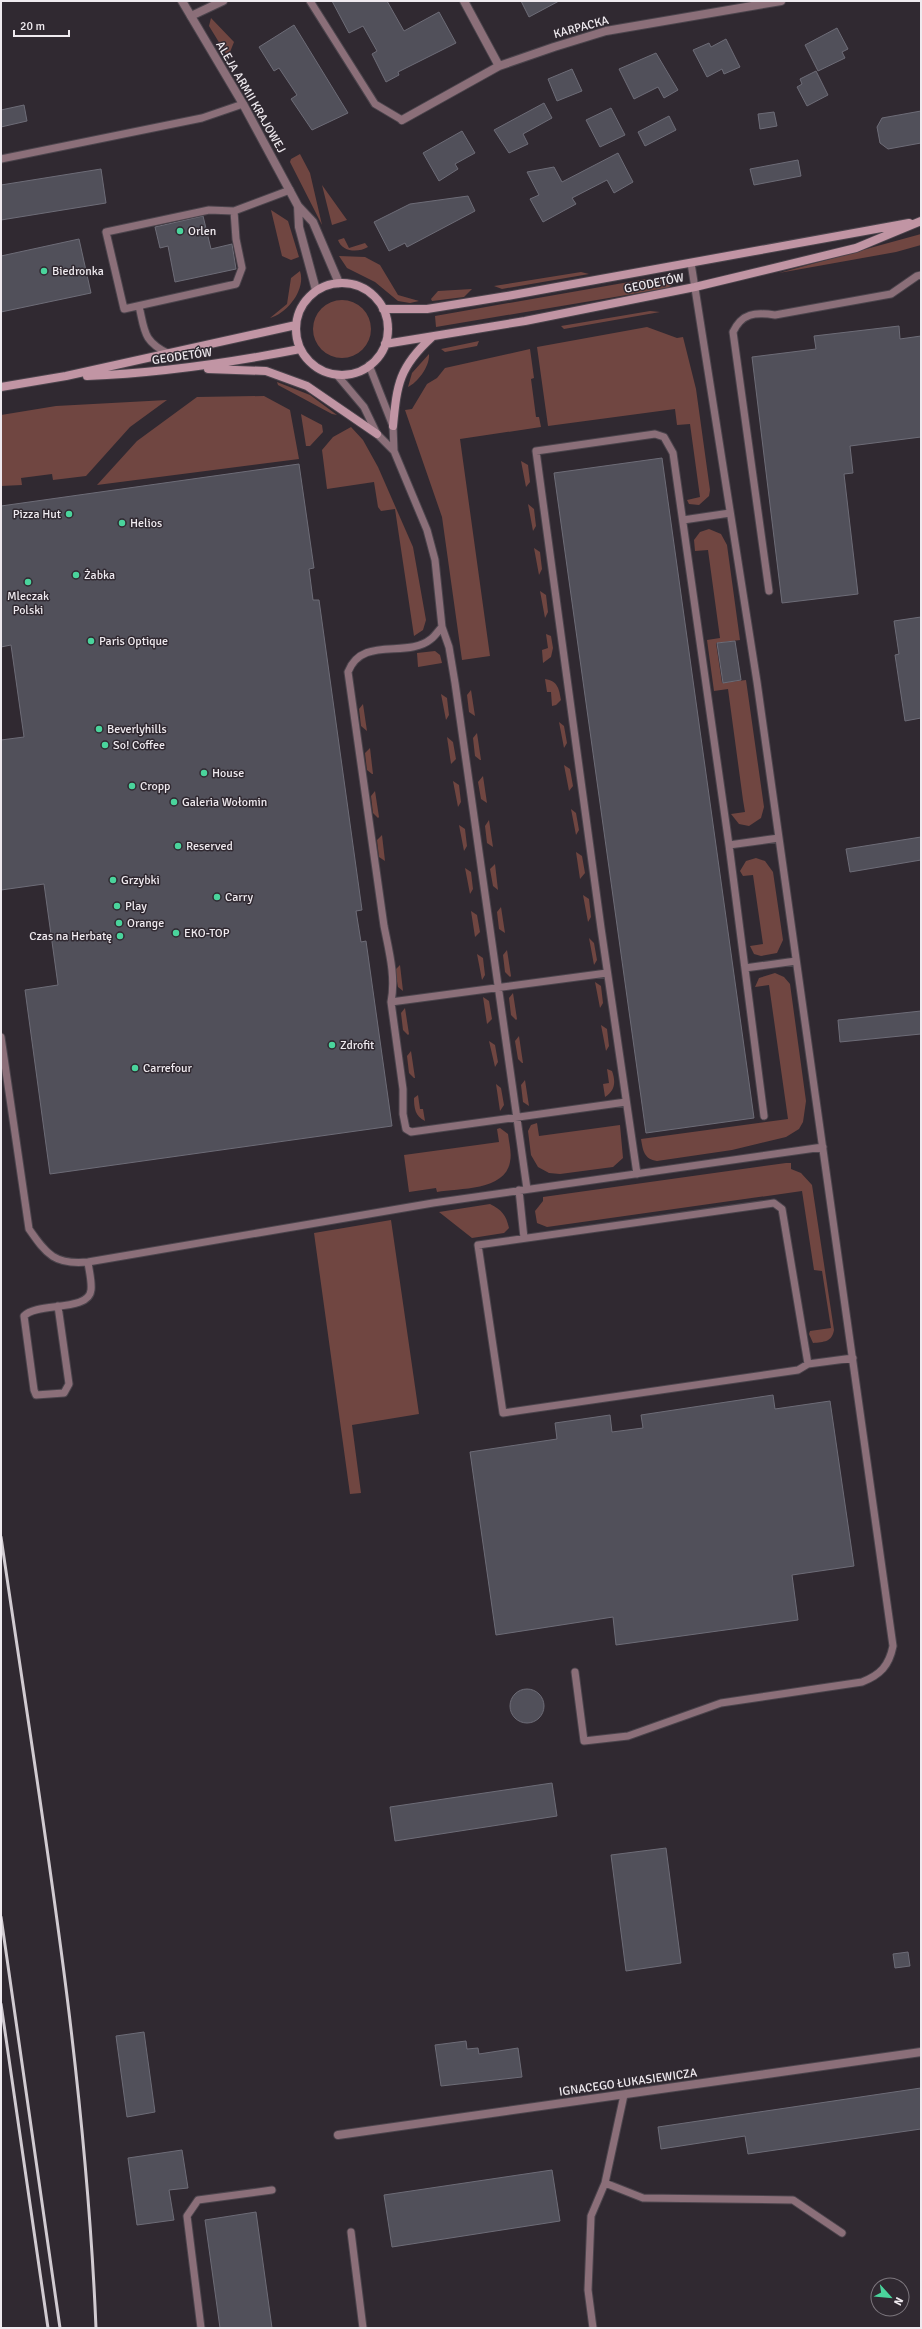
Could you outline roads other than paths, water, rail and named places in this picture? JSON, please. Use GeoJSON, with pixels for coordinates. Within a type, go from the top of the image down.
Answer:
{"type":"FeatureCollection","features":[{"type":"Feature","properties":{"kind":"main road","name":"GEODETÓW"},"geometry":{"type":"LineString","coordinates":[[383,309],[428,309],[921,221]]}},
{"type":"Feature","properties":{"kind":"main road","name":"GEODETÓW"},"geometry":{"type":"LineString","coordinates":[[385,344],[525,321],[695,287],[856,248],[921,221]]}},
{"type":"Feature","properties":{"kind":"main road"},"geometry":{"type":"LineString","coordinates":[[339,283],[362,287],[374,296],[383,309],[388,326],[385,344],[376,359],[369,366],[354,373],[337,375],[315,367],[300,349],[296,325],[300,309],[316,290],[339,283]]}},
{"type":"Feature","properties":{"kind":"main road","name":"GEODETÓW"},"geometry":{"type":"LineString","coordinates":[[1,387],[66,376],[296,325]]}},
{"type":"Feature","properties":{"kind":"main road"},"geometry":{"type":"LineString","coordinates":[[393,426],[396,394],[403,371],[420,348],[432,337]]}},
{"type":"Feature","properties":{"kind":"main road","name":"GEODETÓW"},"geometry":{"type":"LineString","coordinates":[[66,376],[140,374],[193,368],[300,349]]}},
{"type":"Feature","properties":{"kind":"main road"},"geometry":{"type":"LineString","coordinates":[[193,368],[266,372],[307,386],[377,434]]}},
{"type":"Feature","properties":{"kind":"street","name":"ALEJA ARMII KRAJOWEJ"},"geometry":{"type":"LineString","coordinates":[[182,1],[244,104],[298,206],[313,222],[339,283]]}},
{"type":"Feature","properties":{"kind":"street"},"geometry":{"type":"LineString","coordinates":[[191,16],[223,1]]}},
{"type":"Feature","properties":{"kind":"street"},"geometry":{"type":"LineString","coordinates":[[464,1],[500,66]]}},
{"type":"Feature","properties":{"kind":"street","name":"KARPACKA"},"geometry":{"type":"LineString","coordinates":[[402,120],[500,66],[554,46],[606,31],[781,1]]}},
{"type":"Feature","properties":{"kind":"street","name":"ALEJA ARMII KRAJOWEJ"},"geometry":{"type":"LineString","coordinates":[[298,206],[299,227],[316,290]]}},
{"type":"Feature","properties":{"kind":"street","name":"IGNACEGO ŁUKASIEWICZA"},"geometry":{"type":"LineString","coordinates":[[338,2135],[921,2052]]}},
{"type":"Feature","properties":{"kind":"lane"},"geometry":{"type":"LineString","coordinates":[[310,1],[375,104],[402,120]]}},
{"type":"Feature","properties":{"kind":"lane"},"geometry":{"type":"LineString","coordinates":[[1,159],[202,118],[244,104]]}},
{"type":"Feature","properties":{"kind":"lane"},"geometry":{"type":"LineString","coordinates":[[234,211],[236,239],[242,268],[236,284],[124,309],[106,232],[209,210],[234,211],[290,190]]}},
{"type":"Feature","properties":{"kind":"lane"},"geometry":{"type":"LineString","coordinates":[[575,1672],[584,1741],[634,1734],[720,1703],[862,1682],[878,1674],[886,1666],[890,1658],[892,1634],[779,838],[691,262]]}},
{"type":"Feature","properties":{"kind":"lane"},"geometry":{"type":"LineString","coordinates":[[769,591],[733,332],[737,323],[745,316],[757,312],[775,315],[891,294],[917,276],[921,275]]}},
{"type":"Feature","properties":{"kind":"lane"},"geometry":{"type":"LineString","coordinates":[[139,306],[149,341],[154,346],[169,354]]}},
{"type":"Feature","properties":{"kind":"lane"},"geometry":{"type":"LineString","coordinates":[[369,366],[393,426],[394,451],[427,530],[434,560],[442,627],[449,647],[527,1189]]}},
{"type":"Feature","properties":{"kind":"lane"},"geometry":{"type":"LineString","coordinates":[[337,375],[364,407],[377,434],[394,451]]}},
{"type":"Feature","properties":{"kind":"lane"},"geometry":{"type":"LineString","coordinates":[[637,1174],[536,450],[655,434],[664,438],[673,453],[729,845],[764,1116]]}},
{"type":"Feature","properties":{"kind":"lane"},"geometry":{"type":"LineString","coordinates":[[683,520],[730,513]]}},
{"type":"Feature","properties":{"kind":"lane"},"geometry":{"type":"LineString","coordinates":[[442,627],[430,640],[413,646],[366,652],[351,663],[348,672],[384,926],[390,952],[394,988],[391,1002],[403,1089],[402,1114],[406,1129],[411,1132],[626,1102]]}},
{"type":"Feature","properties":{"kind":"lane"},"geometry":{"type":"LineString","coordinates":[[729,845],[779,838]]}},
{"type":"Feature","properties":{"kind":"lane"},"geometry":{"type":"LineString","coordinates":[[745,968],[796,961]]}},
{"type":"Feature","properties":{"kind":"lane"},"geometry":{"type":"LineString","coordinates":[[391,1002],[608,973]]}},
{"type":"Feature","properties":{"kind":"lane"},"geometry":{"type":"LineString","coordinates":[[1,1037],[29,1229],[48,1254],[60,1262],[88,1262],[433,1203],[823,1147]]}},
{"type":"Feature","properties":{"kind":"lane"},"geometry":{"type":"LineString","coordinates":[[519,1190],[524,1238]]}},
{"type":"Feature","properties":{"kind":"lane"},"geometry":{"type":"LineString","coordinates":[[808,1364],[782,1209],[774,1203],[478,1245],[503,1413],[798,1370],[808,1364],[852,1358]]}},
{"type":"Feature","properties":{"kind":"lane"},"geometry":{"type":"LineString","coordinates":[[58,1306],[69,1384],[64,1393],[41,1396],[36,1394],[34,1390],[24,1316],[28,1311],[80,1302],[88,1298],[91,1290],[88,1262]]}},
{"type":"Feature","properties":{"kind":"lane"},"geometry":{"type":"LineString","coordinates":[[593,2328],[588,2290],[591,2216],[605,2183],[624,2095]]}},
{"type":"Feature","properties":{"kind":"lane"},"geometry":{"type":"LineString","coordinates":[[605,2183],[643,2198],[793,2200],[842,2233]]}},
{"type":"Feature","properties":{"kind":"lane"},"geometry":{"type":"LineString","coordinates":[[201,2328],[187,2216],[198,2200],[272,2190]]}},
{"type":"Feature","properties":{"kind":"lane"},"geometry":{"type":"LineString","coordinates":[[351,2232],[364,2328]]}},
{"type":"Feature","properties":{"kind":"railway"},"geometry":{"type":"LineString","coordinates":[[1,1537],[59,1931],[71,2030],[82,2129],[96,2328]]}},
{"type":"Feature","properties":{"kind":"railway"},"geometry":{"type":"LineString","coordinates":[[1,1917],[60,2328]]}},
{"type":"Feature","properties":{"kind":"railway"},"geometry":{"type":"LineString","coordinates":[[1,2004],[48,2328]]}},
{"type":"Feature","properties":{"kind":"place","name":"Orlen"},"geometry":{"type":"Point","coordinates":[180,231]}},
{"type":"Feature","properties":{"kind":"place","name":"Biedronka"},"geometry":{"type":"Point","coordinates":[44,271]}},
{"type":"Feature","properties":{"kind":"place","name":"Pizza Hut"},"geometry":{"type":"Point","coordinates":[69,514]}},
{"type":"Feature","properties":{"kind":"place","name":"Helios"},"geometry":{"type":"Point","coordinates":[122,523]}},
{"type":"Feature","properties":{"kind":"place","name":"Żabka"},"geometry":{"type":"Point","coordinates":[76,575]}},
{"type":"Feature","properties":{"kind":"place","name":"Mleczak Polski"},"geometry":{"type":"Point","coordinates":[28,582]}},
{"type":"Feature","properties":{"kind":"place","name":"Paris Optique"},"geometry":{"type":"Point","coordinates":[91,641]}},
{"type":"Feature","properties":{"kind":"place","name":"Beverlyhills"},"geometry":{"type":"Point","coordinates":[99,729]}},
{"type":"Feature","properties":{"kind":"place","name":"So! Coffee"},"geometry":{"type":"Point","coordinates":[105,745]}},
{"type":"Feature","properties":{"kind":"place","name":"House"},"geometry":{"type":"Point","coordinates":[204,773]}},
{"type":"Feature","properties":{"kind":"place","name":"Cropp"},"geometry":{"type":"Point","coordinates":[132,786]}},
{"type":"Feature","properties":{"kind":"place","name":"Galeria Wołomin"},"geometry":{"type":"Point","coordinates":[174,802]}},
{"type":"Feature","properties":{"kind":"place","name":"Reserved"},"geometry":{"type":"Point","coordinates":[178,846]}},
{"type":"Feature","properties":{"kind":"place","name":"Grzybki"},"geometry":{"type":"Point","coordinates":[113,880]}},
{"type":"Feature","properties":{"kind":"place","name":"Carry"},"geometry":{"type":"Point","coordinates":[217,897]}},
{"type":"Feature","properties":{"kind":"place","name":"Play"},"geometry":{"type":"Point","coordinates":[117,906]}},
{"type":"Feature","properties":{"kind":"place","name":"Orange"},"geometry":{"type":"Point","coordinates":[119,923]}},
{"type":"Feature","properties":{"kind":"place","name":"EKO-TOP"},"geometry":{"type":"Point","coordinates":[176,933]}},
{"type":"Feature","properties":{"kind":"place","name":"Czas na Herbatę"},"geometry":{"type":"Point","coordinates":[120,936]}},
{"type":"Feature","properties":{"kind":"place","name":"Zdrofit"},"geometry":{"type":"Point","coordinates":[332,1045]}},
{"type":"Feature","properties":{"kind":"place","name":"Carrefour"},"geometry":{"type":"Point","coordinates":[135,1068]}}]}
